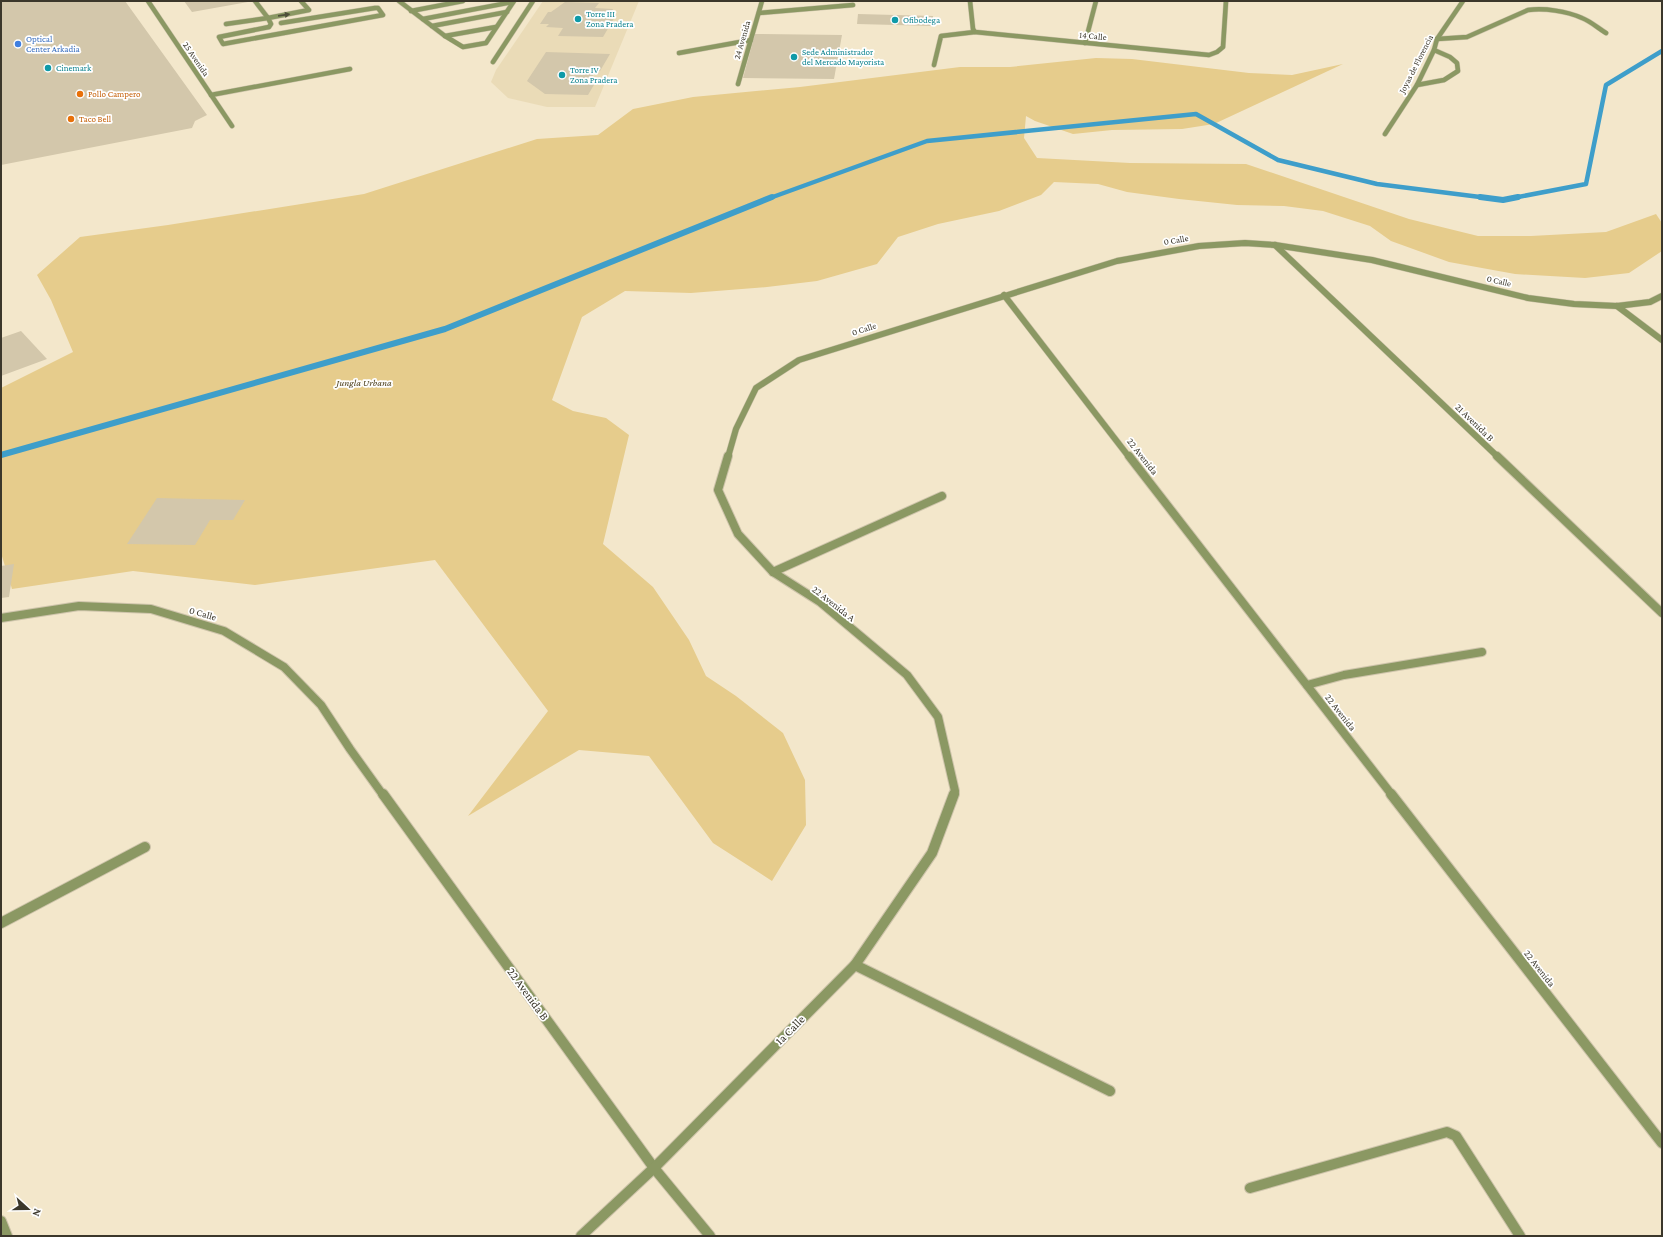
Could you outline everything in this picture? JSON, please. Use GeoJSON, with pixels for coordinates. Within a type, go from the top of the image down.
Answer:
{"type":"FeatureCollection","features":[{"type":"Feature","properties":{"kind":"street","name":"25 Avenida"},"geometry":{"type":"LineString","coordinates":[[148,1],[232,126]]}},
{"type":"Feature","properties":{"kind":"street"},"geometry":{"type":"LineString","coordinates":[[254,1],[268,18],[271,24],[269,27],[218,38],[225,44],[383,15],[378,8],[375,8],[281,23]]}},
{"type":"Feature","properties":{"kind":"street"},"geometry":{"type":"LineString","coordinates":[[226,24],[309,10],[301,1]]}},
{"type":"Feature","properties":{"kind":"street"},"geometry":{"type":"LineString","coordinates":[[399,1],[445,36],[463,47],[484,45],[514,2]]}},
{"type":"Feature","properties":{"kind":"street"},"geometry":{"type":"LineString","coordinates":[[411,11],[463,1]]}},
{"type":"Feature","properties":{"kind":"street"},"geometry":{"type":"LineString","coordinates":[[493,62],[533,1]]}},
{"type":"Feature","properties":{"kind":"street","name":"24 Avenida"},"geometry":{"type":"LineString","coordinates":[[738,84],[762,1]]}},
{"type":"Feature","properties":{"kind":"street"},"geometry":{"type":"LineString","coordinates":[[970,1],[972,29],[975,32]]}},
{"type":"Feature","properties":{"kind":"street"},"geometry":{"type":"LineString","coordinates":[[1085,43],[1096,1]]}},
{"type":"Feature","properties":{"kind":"street","name":"14 Calle"},"geometry":{"type":"LineString","coordinates":[[934,65],[941,36],[975,32],[1209,55],[1217,52],[1223,47],[1226,1]]}},
{"type":"Feature","properties":{"kind":"street","name":"Joyas de Florencia"},"geometry":{"type":"LineString","coordinates":[[1385,134],[1417,85],[1434,50],[1437,39],[1464,1]]}},
{"type":"Feature","properties":{"kind":"street"},"geometry":{"type":"LineString","coordinates":[[424,19],[514,2]]}},
{"type":"Feature","properties":{"kind":"street"},"geometry":{"type":"LineString","coordinates":[[759,13],[853,5]]}},
{"type":"Feature","properties":{"kind":"street"},"geometry":{"type":"LineString","coordinates":[[1437,39],[1467,37],[1528,10],[1571,14],[1583,18],[1606,33]]}},
{"type":"Feature","properties":{"kind":"street"},"geometry":{"type":"LineString","coordinates":[[432,26],[507,12]]}},
{"type":"Feature","properties":{"kind":"street"},"geometry":{"type":"LineString","coordinates":[[445,36],[496,27]]}},
{"type":"Feature","properties":{"kind":"street"},"geometry":{"type":"LineString","coordinates":[[679,53],[751,40]]}},
{"type":"Feature","properties":{"kind":"street"},"geometry":{"type":"LineString","coordinates":[[1417,85],[1439,82],[1451,77],[1458,71],[1457,63],[1450,57],[1434,50]]}},
{"type":"Feature","properties":{"kind":"street"},"geometry":{"type":"LineString","coordinates":[[211,95],[350,69]]}},
{"type":"Feature","properties":{"kind":"street","name":"0 Calle"},"geometry":{"type":"LineString","coordinates":[[736,429],[756,388],[799,360],[1117,261],[1199,246],[1245,243],[1275,245],[1372,260],[1528,298],[1574,304],[1617,306],[1650,302],[1662,296]]}},
{"type":"Feature","properties":{"kind":"street","name":"21 Avenida B"},"geometry":{"type":"LineString","coordinates":[[1275,245],[1662,613]]}},
{"type":"Feature","properties":{"kind":"street","name":"22 Avenida"},"geometry":{"type":"LineString","coordinates":[[1004,295],[1662,1143]]}},
{"type":"Feature","properties":{"kind":"street"},"geometry":{"type":"LineString","coordinates":[[1617,306],[1662,340]]}},
{"type":"Feature","properties":{"kind":"street","name":"22 Avenida A"},"geometry":{"type":"LineString","coordinates":[[736,429],[718,490],[738,534],[773,572],[820,602],[907,675],[938,718],[955,791]]}},
{"type":"Feature","properties":{"kind":"street"},"geometry":{"type":"LineString","coordinates":[[773,572],[942,496]]}},
{"type":"Feature","properties":{"kind":"street","name":"0 Calle"},"geometry":{"type":"LineString","coordinates":[[1,618],[79,606],[151,609],[224,630],[284,667],[321,705],[350,749]]}},
{"type":"Feature","properties":{"kind":"street"},"geometry":{"type":"LineString","coordinates":[[1306,685],[1344,676],[1482,652]]}},
{"type":"Feature","properties":{"kind":"street","name":"22 Avenida B"},"geometry":{"type":"LineString","coordinates":[[350,749],[654,1168],[710,1236]]}},
{"type":"Feature","properties":{"kind":"street","name":"1a Calle"},"geometry":{"type":"LineString","coordinates":[[581,1236],[654,1168],[856,965],[932,853],[955,791]]}},
{"type":"Feature","properties":{"kind":"street"},"geometry":{"type":"LineString","coordinates":[[1,923],[145,847]]}},
{"type":"Feature","properties":{"kind":"street"},"geometry":{"type":"LineString","coordinates":[[856,965],[1110,1091]]}},
{"type":"Feature","properties":{"kind":"street"},"geometry":{"type":"LineString","coordinates":[[1250,1188],[1447,1132],[1456,1136],[1520,1236]]}},
{"type":"Feature","properties":{"kind":"street"},"geometry":{"type":"LineString","coordinates":[[1,1221],[7,1236]]}},
{"type":"Feature","properties":{"kind":"shaded area"},"geometry":{"type":"Polygon","coordinates":[[[543,1],[639,1],[595,107],[547,107],[508,98],[491,82],[496,70],[543,1]]]}},
{"type":"Feature","properties":{"kind":"green space","name":"Jungla Urbana"},"geometry":{"type":"Polygon","coordinates":[[[1096,58],[1132,59],[1249,73],[1292,75],[1343,64],[1214,124],[1182,129],[1112,130],[1073,134],[1035,121],[1026,116],[1024,138],[1037,158],[1130,163],[1246,164],[1409,219],[1478,236],[1531,236],[1606,232],[1656,214],[1662,223],[1662,251],[1629,273],[1585,278],[1515,274],[1449,262],[1391,241],[1370,226],[1323,211],[1284,206],[1237,205],[1179,199],[1127,192],[1098,184],[1054,182],[1041,195],[999,211],[938,224],[898,237],[877,264],[817,281],[767,287],[691,293],[625,291],[582,317],[552,400],[573,411],[606,418],[629,435],[603,544],[653,587],[689,640],[706,676],[736,696],[783,733],[805,780],[806,825],[772,881],[713,843],[649,756],[579,750],[468,816],[548,711],[435,560],[255,585],[133,571],[12,589],[1,553],[1,388],[73,352],[51,300],[37,275],[80,237],[168,225],[364,194],[537,139],[598,135],[633,109],[693,97],[800,87],[960,67],[1010,67],[1096,58]]]}},
{"type":"Feature","properties":{"kind":"building"},"geometry":{"type":"Polygon","coordinates":[[[1,1],[125,1],[207,115],[195,121],[192,128],[1,165],[1,1]]]}},
{"type":"Feature","properties":{"kind":"building"},"geometry":{"type":"Polygon","coordinates":[[[184,1],[246,1],[248,2],[192,12],[184,1]]]}},
{"type":"Feature","properties":{"kind":"building","name":"Torre III Zona Pradera"},"geometry":{"type":"Polygon","coordinates":[[[565,2],[599,3],[595,8],[613,9],[610,15],[616,15],[603,37],[558,36],[563,28],[546,27],[549,24],[540,24],[548,12],[551,12],[565,2]]]}},
{"type":"Feature","properties":{"kind":"building","name":"Ofibodega"},"geometry":{"type":"Polygon","coordinates":[[[858,14],[933,16],[933,26],[857,24],[858,14]]]}},
{"type":"Feature","properties":{"kind":"building","name":"Sede Administrador del Mercado Mayorista"},"geometry":{"type":"Polygon","coordinates":[[[755,34],[842,35],[834,79],[743,78],[755,34]]]}},
{"type":"Feature","properties":{"kind":"building","name":"Torre IV Zona Pradera"},"geometry":{"type":"Polygon","coordinates":[[[546,52],[610,54],[600,71],[596,71],[591,78],[598,78],[588,95],[545,94],[527,81],[546,52]]]}},
{"type":"Feature","properties":{"kind":"building"},"geometry":{"type":"Polygon","coordinates":[[[21,331],[47,359],[1,376],[1,338],[21,331]]]}},
{"type":"Feature","properties":{"kind":"building"},"geometry":{"type":"Polygon","coordinates":[[[157,498],[245,500],[233,520],[210,520],[195,545],[127,544],[157,498]]]}},
{"type":"Feature","properties":{"kind":"building"},"geometry":{"type":"Polygon","coordinates":[[[14,564],[9,597],[1,598],[1,566],[14,564]]]}},
{"type":"Feature","properties":{"kind":"waterway"},"geometry":{"type":"LineString","coordinates":[[1513,198],[1586,184],[1606,85],[1662,51]]}},
{"type":"Feature","properties":{"kind":"waterway"},"geometry":{"type":"LineString","coordinates":[[770,198],[927,141],[1196,114],[1278,160],[1377,184],[1488,198]]}},
{"type":"Feature","properties":{"kind":"waterway"},"geometry":{"type":"LineString","coordinates":[[1,455],[445,329],[772,197]]}},
{"type":"Feature","properties":{"kind":"waterway"},"geometry":{"type":"LineString","coordinates":[[1480,197],[1503,200],[1513,198]]}},
{"type":"Feature","properties":{"kind":"waterway"},"geometry":{"type":"LineString","coordinates":[[1513,198],[1518,197]]}},
{"type":"Feature","properties":{"kind":"place","name":"Torre III Zona Pradera"},"geometry":{"type":"Point","coordinates":[578,19]}},
{"type":"Feature","properties":{"kind":"place","name":"Ofibodega"},"geometry":{"type":"Point","coordinates":[895,20]}},
{"type":"Feature","properties":{"kind":"place","name":"Optical Center Arkadia"},"geometry":{"type":"Point","coordinates":[18,44]}},
{"type":"Feature","properties":{"kind":"place","name":"Sede Administrador del Mercado Mayorista"},"geometry":{"type":"Point","coordinates":[794,57]}},
{"type":"Feature","properties":{"kind":"place","name":"Cinemark"},"geometry":{"type":"Point","coordinates":[48,68]}},
{"type":"Feature","properties":{"kind":"place","name":"Torre IV Zona Pradera"},"geometry":{"type":"Point","coordinates":[562,75]}},
{"type":"Feature","properties":{"kind":"place","name":"Pollo Campero"},"geometry":{"type":"Point","coordinates":[80,94]}},
{"type":"Feature","properties":{"kind":"place","name":"Taco Bell"},"geometry":{"type":"Point","coordinates":[71,119]}}]}
